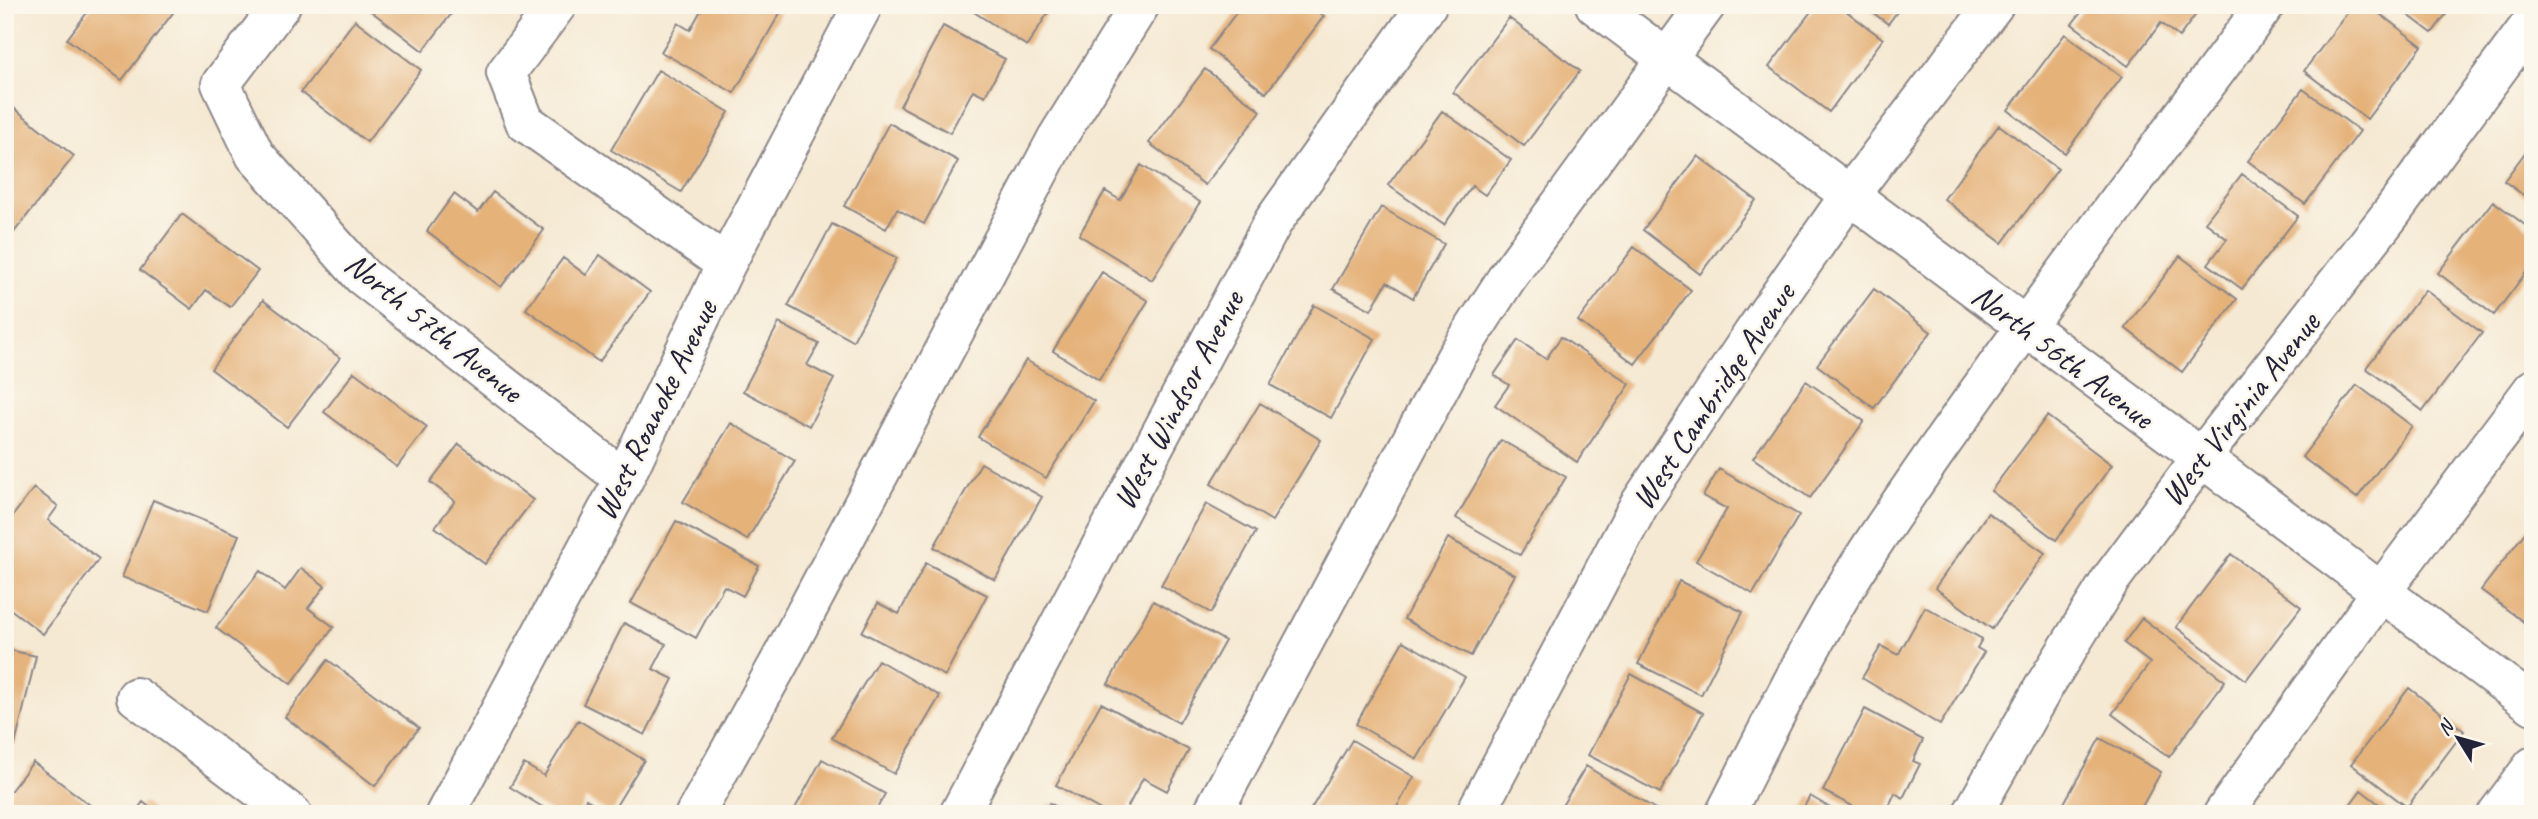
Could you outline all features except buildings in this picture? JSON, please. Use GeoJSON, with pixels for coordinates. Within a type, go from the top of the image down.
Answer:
{"type":"FeatureCollection","features":[{"type":"Feature","properties":{"kind":"street","name":"North 57th Avenue"},"geometry":{"type":"LineString","coordinates":[[281,5],[221,84],[255,155],[362,276],[624,479]]}},
{"type":"Feature","properties":{"kind":"street"},"geometry":{"type":"LineString","coordinates":[[557,5],[506,72],[525,122],[726,264]]}},
{"type":"Feature","properties":{"kind":"street","name":"West Roanoke Avenue"},"geometry":{"type":"LineString","coordinates":[[445,814],[624,479],[726,264],[863,5]]}},
{"type":"Feature","properties":{"kind":"street"},"geometry":{"type":"LineString","coordinates":[[695,814],[779,663],[1057,138],[1140,5]]}},
{"type":"Feature","properties":{"kind":"street","name":"West Windsor Avenue"},"geometry":{"type":"LineString","coordinates":[[959,814],[1273,222],[1427,5]]}},
{"type":"Feature","properties":{"kind":"street","name":"North 56th Avenue"},"geometry":{"type":"LineString","coordinates":[[1595,5],[2533,705]]}},
{"type":"Feature","properties":{"kind":"street"},"geometry":{"type":"LineString","coordinates":[[1212,814],[1456,357],[1508,276],[1706,5]]}},
{"type":"Feature","properties":{"kind":"street","name":"West Cambridge Avenue"},"geometry":{"type":"LineString","coordinates":[[1475,814],[1639,505],[1849,196],[1994,5]]}},
{"type":"Feature","properties":{"kind":"street"},"geometry":{"type":"LineString","coordinates":[[1725,814],[1812,644],[1877,537],[2025,328],[2265,5]]}},
{"type":"Feature","properties":{"kind":"street","name":"West Virginia Avenue"},"geometry":{"type":"LineString","coordinates":[[1972,814],[2045,685],[2111,579],[2201,458],[2390,215],[2533,20]]}},
{"type":"Feature","properties":{"kind":"street"},"geometry":{"type":"LineString","coordinates":[[2223,814],[2381,592],[2533,389]]}},
{"type":"Feature","properties":{"kind":"street"},"geometry":{"type":"LineString","coordinates":[[136,697],[292,814]]}},
{"type":"Feature","properties":{"kind":"street"},"geometry":{"type":"LineString","coordinates":[[2497,814],[2533,766]]}}]}
